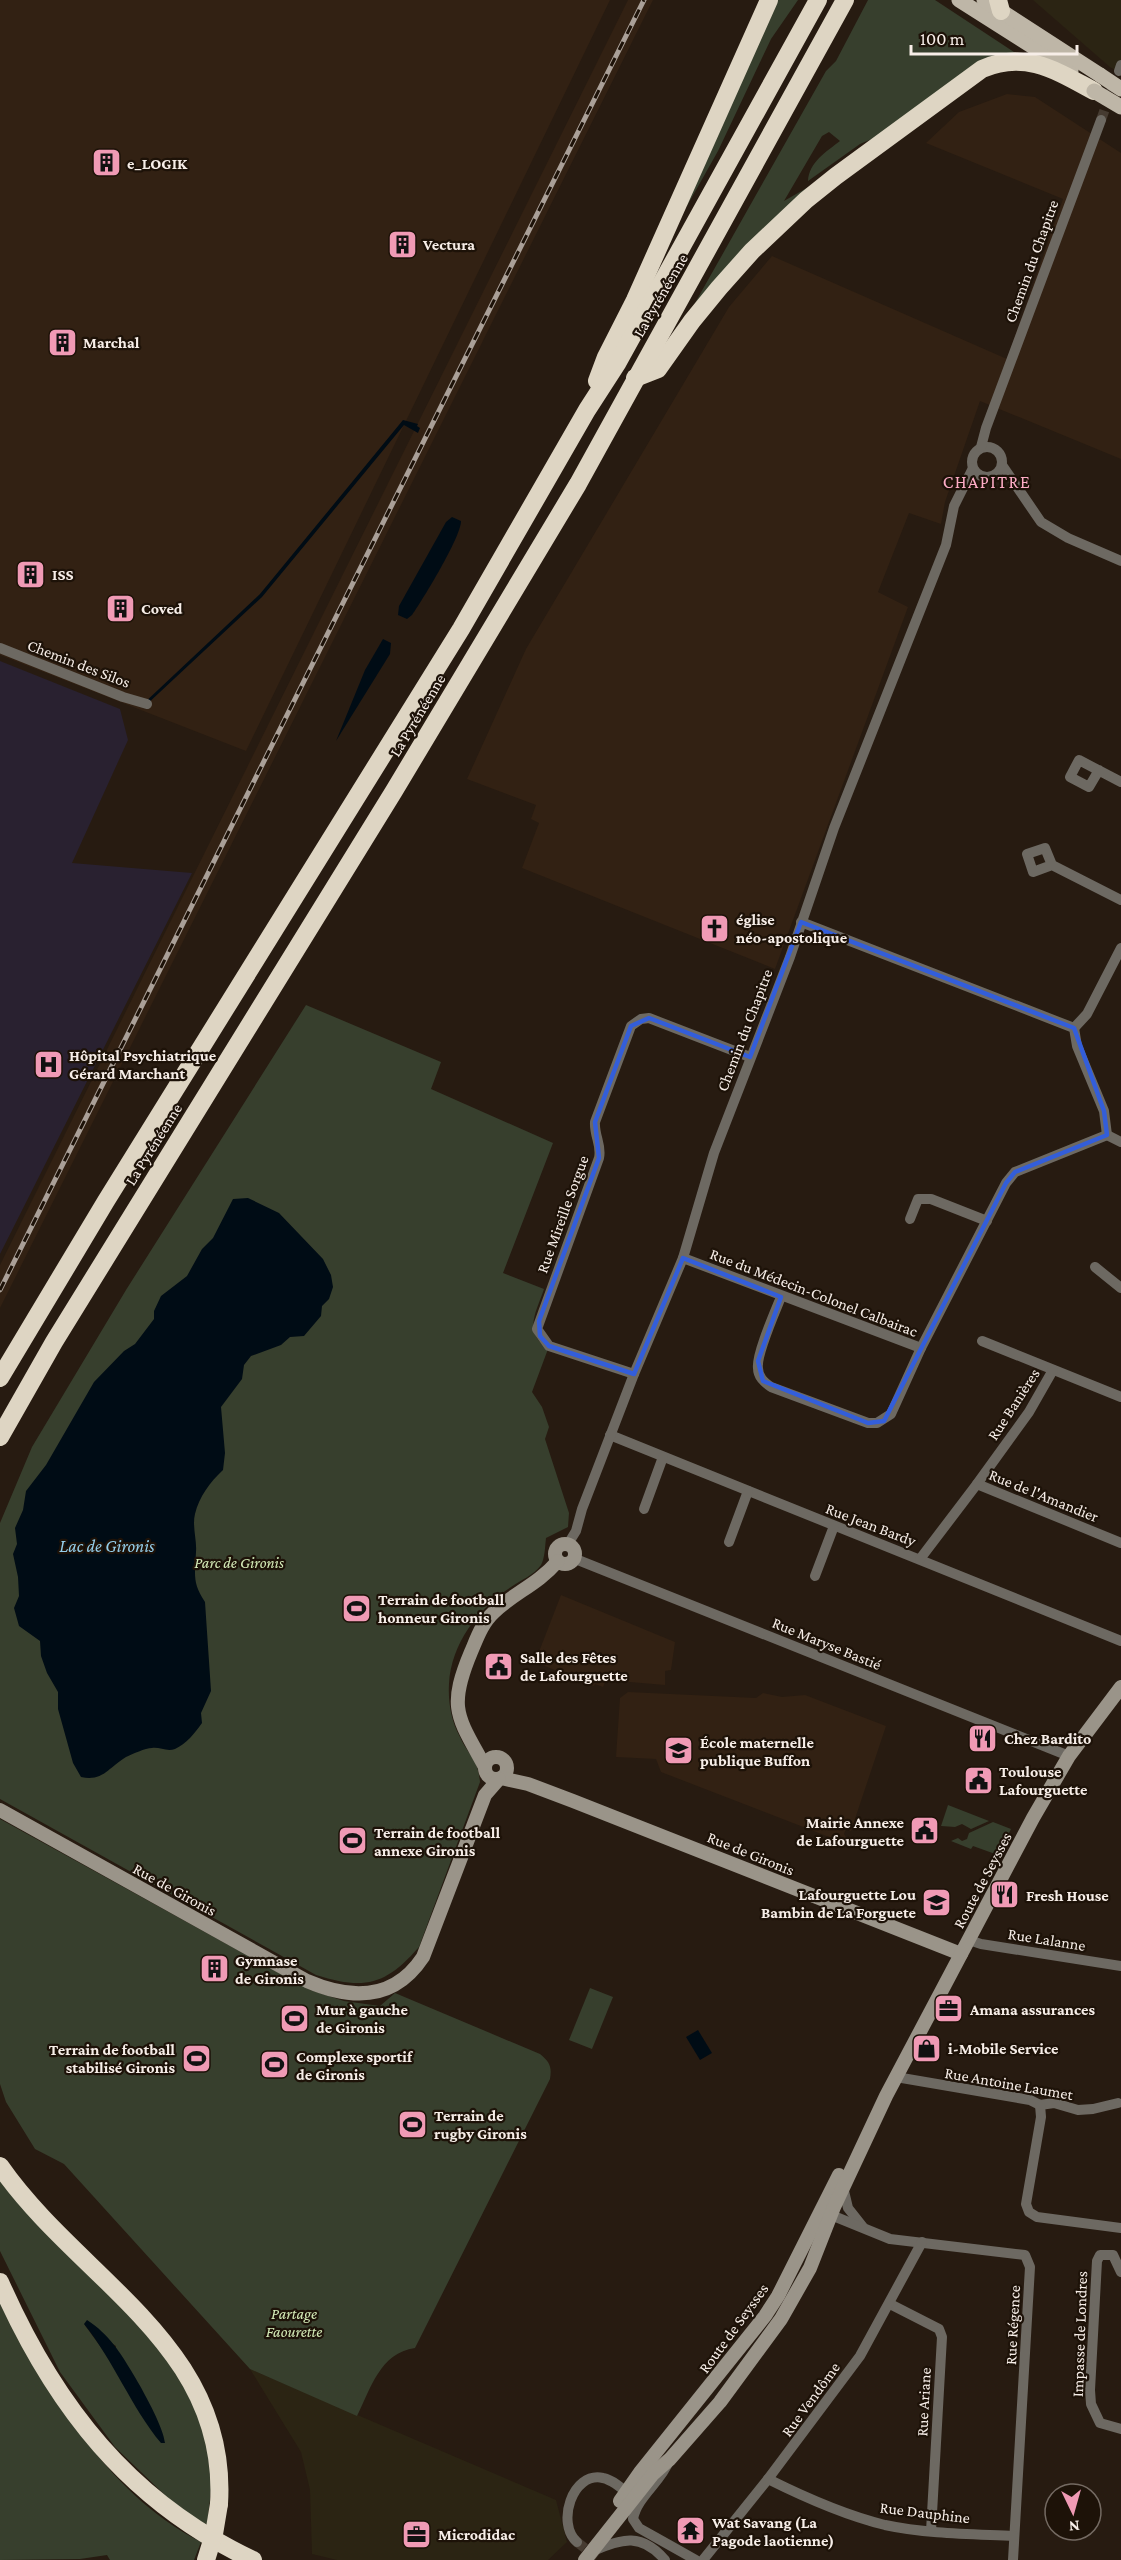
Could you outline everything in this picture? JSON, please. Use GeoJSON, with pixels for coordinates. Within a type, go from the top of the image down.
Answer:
{"type":"FeatureCollection","features":[{"type":"Feature","properties":{"kind":"highway"},"geometry":{"type":"LineString","coordinates":[[587,410],[606,357],[769,0]]}},
{"type":"Feature","properties":{"kind":"highway","name":"La Pyrénéenne"},"geometry":{"type":"LineString","coordinates":[[0,1378],[461,630],[587,410],[618,362],[818,0]]}},
{"type":"Feature","properties":{"kind":"highway","name":"La Pyrénéenne"},"geometry":{"type":"LineString","coordinates":[[0,1437],[54,1342],[480,650],[578,484],[845,0]]}},
{"type":"Feature","properties":{"kind":"highway"},"geometry":{"type":"LineString","coordinates":[[635,378],[658,369],[719,288],[752,251],[806,200],[982,69],[998,62],[1030,62],[1097,83]]}},
{"type":"Feature","properties":{"kind":"highway"},"geometry":{"type":"LineString","coordinates":[[0,2166],[36,2209],[141,2315],[170,2348],[201,2401],[211,2424],[220,2475],[219,2504],[214,2534],[206,2560]]}},
{"type":"Feature","properties":{"kind":"highway"},"geometry":{"type":"LineString","coordinates":[[0,2282],[44,2367],[85,2427],[112,2460],[131,2480],[170,2512],[228,2548],[253,2560]]}},
{"type":"Feature","properties":{"kind":"main road"},"geometry":{"type":"LineString","coordinates":[[959,0],[1071,72],[1097,83],[1121,89]]}},
{"type":"Feature","properties":{"kind":"main road"},"geometry":{"type":"LineString","coordinates":[[984,0],[1000,6],[1097,83],[1121,107]]}},
{"type":"Feature","properties":{"kind":"main road"},"geometry":{"type":"LineString","coordinates":[[568,1544],[574,1551],[573,1558],[567,1563],[558,1561],[555,1556],[557,1548],[568,1544]]}},
{"type":"Feature","properties":{"kind":"main road"},"geometry":{"type":"LineString","coordinates":[[488,1765],[475,1749],[460,1720],[457,1699],[460,1677],[485,1622],[503,1604],[541,1580],[558,1561]]}},
{"type":"Feature","properties":{"kind":"main road","name":"Route de Seysses"},"geometry":{"type":"LineString","coordinates":[[575,2560],[630,2495],[778,2296],[826,2200],[886,2096],[1033,1818],[1069,1756],[1121,1687]]}},
{"type":"Feature","properties":{"kind":"main road","name":"Rue de Gironis"},"geometry":{"type":"LineString","coordinates":[[485,1795],[502,1774],[504,1760],[488,1765]]}},
{"type":"Feature","properties":{"kind":"main road","name":"Rue de Gironis"},"geometry":{"type":"LineString","coordinates":[[488,1765],[491,1777],[502,1774],[961,1954]]}},
{"type":"Feature","properties":{"kind":"main road","name":"Rue de Gironis"},"geometry":{"type":"LineString","coordinates":[[0,1810],[289,1972],[320,1987],[335,1991],[369,1988],[388,1981],[409,1965],[427,1941],[485,1795],[488,1765]]}},
{"type":"Feature","properties":{"kind":"main road","name":"Route de Seysses"},"geometry":{"type":"LineString","coordinates":[[588,2556],[624,2509],[630,2495],[670,2459],[720,2402],[781,2319],[810,2268],[843,2187],[886,2096]]}},
{"type":"Feature","properties":{"kind":"street","name":"Chemin du Chapitre"},"geometry":{"type":"LineString","coordinates":[[981,447],[986,428],[1101,120]]}},
{"type":"Feature","properties":{"kind":"street","name":"Chemin du Chapitre"},"geometry":{"type":"LineString","coordinates":[[993,413],[992,428],[995,449]]}},
{"type":"Feature","properties":{"kind":"street"},"geometry":{"type":"LineString","coordinates":[[1013,481],[988,476],[973,468],[972,458],[981,447],[995,449],[1001,456],[1002,465],[1013,481],[1041,522],[1068,538],[1121,561]]}},
{"type":"Feature","properties":{"kind":"street"},"geometry":{"type":"LineString","coordinates":[[960,493],[1002,465]]}},
{"type":"Feature","properties":{"kind":"street","name":"Chemin du Chapitre"},"geometry":{"type":"LineString","coordinates":[[568,1544],[576,1531],[610,1435],[683,1258],[699,1209],[705,1179],[790,957],[834,828],[946,545],[954,506],[973,468]]}},
{"type":"Feature","properties":{"kind":"street","name":"Chemin des Silos"},"geometry":{"type":"LineString","coordinates":[[0,648],[123,697],[147,704]]}},
{"type":"Feature","properties":{"kind":"street"},"geometry":{"type":"LineString","coordinates":[[1099,770],[1121,782]]}},
{"type":"Feature","properties":{"kind":"street"},"geometry":{"type":"LineString","coordinates":[[1052,865],[1121,900]]}},
{"type":"Feature","properties":{"kind":"street"},"geometry":{"type":"LineString","coordinates":[[801,922],[1074,1028]]}},
{"type":"Feature","properties":{"kind":"street"},"geometry":{"type":"LineString","coordinates":[[1074,1028],[1087,1014],[1121,948]]}},
{"type":"Feature","properties":{"kind":"street","name":"Rue Mireille Sorgue"},"geometry":{"type":"LineString","coordinates":[[634,1374],[549,1346],[537,1329],[599,1158],[601,1149],[594,1134],[595,1122],[631,1026],[641,1018],[649,1018],[750,1057]]}},
{"type":"Feature","properties":{"kind":"street"},"geometry":{"type":"LineString","coordinates":[[1074,1028],[1077,1046],[1104,1112],[1107,1135],[1121,1142]]}},
{"type":"Feature","properties":{"kind":"street","name":"Rue du Médecin-Colonel Calbairac"},"geometry":{"type":"LineString","coordinates":[[683,1258],[921,1348],[1006,1183],[1015,1172],[1107,1135]]}},
{"type":"Feature","properties":{"kind":"street"},"geometry":{"type":"LineString","coordinates":[[910,1219],[918,1199],[931,1199],[987,1221]]}},
{"type":"Feature","properties":{"kind":"street"},"geometry":{"type":"LineString","coordinates":[[1095,1267],[1121,1288]]}},
{"type":"Feature","properties":{"kind":"street"},"geometry":{"type":"LineString","coordinates":[[781,1296],[758,1361],[759,1374],[763,1381],[771,1387],[868,1423],[877,1423],[891,1414],[921,1348]]}},
{"type":"Feature","properties":{"kind":"street","name":"Rue Banières"},"geometry":{"type":"LineString","coordinates":[[982,1341],[1121,1397]]}},
{"type":"Feature","properties":{"kind":"street","name":"Rue Banières"},"geometry":{"type":"LineString","coordinates":[[977,1484],[1029,1412],[1053,1370]]}},
{"type":"Feature","properties":{"kind":"street","name":"Rue Jean Bardy"},"geometry":{"type":"LineString","coordinates":[[610,1435],[1121,1641]]}},
{"type":"Feature","properties":{"kind":"street"},"geometry":{"type":"LineString","coordinates":[[644,1509],[663,1457]]}},
{"type":"Feature","properties":{"kind":"street","name":"Rue de l'Amandier"},"geometry":{"type":"LineString","coordinates":[[920,1559],[977,1484],[1121,1543]]}},
{"type":"Feature","properties":{"kind":"street"},"geometry":{"type":"LineString","coordinates":[[729,1542],[748,1491]]}},
{"type":"Feature","properties":{"kind":"street"},"geometry":{"type":"LineString","coordinates":[[815,1576],[834,1526]]}},
{"type":"Feature","properties":{"kind":"street","name":"Rue Maryse Bastié"},"geometry":{"type":"LineString","coordinates":[[573,1558],[1069,1756]]}},
{"type":"Feature","properties":{"kind":"street","name":"Rue Lalanne"},"geometry":{"type":"LineString","coordinates":[[969,1940],[981,1944],[1121,1966]]}},
{"type":"Feature","properties":{"kind":"street","name":"Rue Antoine Laumet"},"geometry":{"type":"LineString","coordinates":[[896,2077],[1030,2100],[1040,2105],[1053,2103],[1085,2110],[1118,2103]]}},
{"type":"Feature","properties":{"kind":"street"},"geometry":{"type":"LineString","coordinates":[[1040,2105],[1041,2117],[1026,2204],[1029,2212],[1037,2217],[1121,2228]]}},
{"type":"Feature","properties":{"kind":"street"},"geometry":{"type":"LineString","coordinates":[[843,2187],[848,2208],[865,2230]]}},
{"type":"Feature","properties":{"kind":"street"},"geometry":{"type":"LineString","coordinates":[[826,2200],[831,2215]]}},
{"type":"Feature","properties":{"kind":"street","name":"Rue Régence"},"geometry":{"type":"LineString","coordinates":[[831,2215],[890,2239],[1025,2255],[1030,2267],[1013,2560]]}},
{"type":"Feature","properties":{"kind":"street","name":"Rue Vendôme"},"geometry":{"type":"LineString","coordinates":[[703,2560],[768,2479],[854,2364],[890,2304],[922,2242]]}},
{"type":"Feature","properties":{"kind":"street","name":"Impasse de Londres"},"geometry":{"type":"LineString","coordinates":[[1121,2272],[1113,2255],[1100,2255],[1097,2261],[1090,2390],[1091,2404],[1100,2423],[1121,2429]]}},
{"type":"Feature","properties":{"kind":"street","name":"Rue Ariane"},"geometry":{"type":"LineString","coordinates":[[890,2304],[939,2329],[942,2337],[931,2532]]}},
{"type":"Feature","properties":{"kind":"street"},"geometry":{"type":"LineString","coordinates":[[670,2459],[665,2472],[638,2506],[633,2519],[639,2528],[696,2560]]}},
{"type":"Feature","properties":{"kind":"street"},"geometry":{"type":"LineString","coordinates":[[577,2542],[569,2526],[568,2511],[572,2495],[581,2484],[595,2477],[605,2478],[630,2495]]}},
{"type":"Feature","properties":{"kind":"street","name":"Rue Dauphine"},"geometry":{"type":"LineString","coordinates":[[768,2479],[808,2499],[846,2514],[885,2525],[931,2532],[1014,2536]]}},
{"type":"Feature","properties":{"kind":"street"},"geometry":{"type":"LineString","coordinates":[[624,2509],[628,2528],[665,2560]]}},
{"type":"Feature","properties":{"kind":"street"},"geometry":{"type":"LineString","coordinates":[[588,2556],[626,2539],[642,2542]]}},
{"type":"Feature","properties":{"kind":"highlighted area"},"geometry":{"type":"Polygon","coordinates":[[[801,922],[1074,1028],[1104,1111],[1107,1135],[1015,1172],[1006,1183],[884,1421],[868,1423],[763,1381],[758,1361],[781,1297],[683,1258],[634,1374],[549,1346],[540,1336],[539,1321],[599,1158],[595,1122],[631,1026],[649,1018],[750,1057],[801,922]]]}},
{"type":"Feature","properties":{"kind":"shaded area"},"geometry":{"type":"Polygon","coordinates":[[[0,0],[610,0],[246,751],[0,655],[0,0]]]}},
{"type":"Feature","properties":{"kind":"shaded area"},"geometry":{"type":"Polygon","coordinates":[[[628,0],[653,0],[0,1308],[0,1265],[628,0]]]}},
{"type":"Feature","properties":{"kind":"shaded area"},"geometry":{"type":"Polygon","coordinates":[[[1033,0],[1121,0],[1121,73],[1110,67],[1033,0]]]}},
{"type":"Feature","properties":{"kind":"shaded area"},"geometry":{"type":"Polygon","coordinates":[[[1007,94],[1035,97],[1121,153],[1121,459],[980,401],[945,502],[941,524],[909,513],[878,592],[908,607],[775,969],[522,868],[539,823],[531,819],[536,805],[467,779],[526,649],[729,307],[772,256],[1007,359],[1063,199],[926,143],[959,112],[1007,94]]]}},
{"type":"Feature","properties":{"kind":"shaded area","name":"Hôpital Psychiatrique Gérard Marchant"},"geometry":{"type":"Polygon","coordinates":[[[0,661],[120,709],[128,740],[72,863],[192,873],[0,1254],[0,661]]]}},
{"type":"Feature","properties":{"kind":"shaded area"},"geometry":{"type":"Polygon","coordinates":[[[561,1595],[675,1642],[671,1670],[665,1671],[665,1685],[606,1680],[603,1687],[595,1684],[594,1686],[535,1662],[561,1595]]]}},
{"type":"Feature","properties":{"kind":"shaded area"},"geometry":{"type":"Polygon","coordinates":[[[628,1692],[756,1698],[763,1693],[782,1697],[805,1695],[886,1726],[851,1831],[846,1829],[844,1834],[847,1839],[842,1842],[661,1772],[656,1759],[616,1757],[620,1698],[628,1692]]]}},
{"type":"Feature","properties":{"kind":"shaded area"},"geometry":{"type":"Polygon","coordinates":[[[250,2369],[556,2500],[567,2542],[548,2560],[337,2560],[312,2554],[310,2490],[301,2452],[250,2369]]]}},
{"type":"Feature","properties":{"kind":"green space"},"geometry":{"type":"Polygon","coordinates":[[[775,0],[798,0],[771,39],[718,151],[687,206],[684,205],[775,0]]]}},
{"type":"Feature","properties":{"kind":"green space"},"geometry":{"type":"Polygon","coordinates":[[[868,0],[935,0],[1017,54],[881,135],[860,144],[808,181],[811,168],[815,163],[840,141],[829,132],[822,136],[784,201],[824,178],[695,303],[826,71],[836,61],[868,0]]]}},
{"type":"Feature","properties":{"kind":"green space","name":"Parc de Gironis"},"geometry":{"type":"Polygon","coordinates":[[[306,1005],[441,1062],[431,1089],[553,1143],[503,1273],[544,1289],[535,1314],[534,1328],[540,1342],[548,1349],[532,1392],[542,1407],[549,1427],[545,1439],[569,1513],[568,1527],[546,1538],[543,1559],[538,1569],[488,1605],[469,1628],[455,1654],[449,1684],[452,1718],[463,1744],[475,1762],[480,1782],[419,1947],[407,1960],[384,1977],[361,1983],[333,1980],[316,1975],[0,1799],[0,1523],[32,1447],[126,1290],[306,1005]]]}},
{"type":"Feature","properties":{"kind":"green space"},"geometry":{"type":"Polygon","coordinates":[[[948,1805],[989,1821],[971,1829],[962,1824],[955,1827],[941,1826],[948,1805]]]}},
{"type":"Feature","properties":{"kind":"green space","name":"Complexe sportif de Gironis"},"geometry":{"type":"Polygon","coordinates":[[[0,1819],[310,1990],[344,2001],[380,2006],[395,1993],[540,2054],[548,2062],[550,2079],[415,2348],[403,2351],[385,2364],[372,2383],[357,2416],[250,2369],[64,2164],[35,2149],[6,2102],[0,2084],[0,1819]]]}},
{"type":"Feature","properties":{"kind":"green space"},"geometry":{"type":"Polygon","coordinates":[[[993,1822],[1011,1829],[998,1855],[973,1846],[971,1849],[951,1841],[958,1838],[962,1841],[967,1839],[969,1833],[993,1822]]]}},
{"type":"Feature","properties":{"kind":"green space"},"geometry":{"type":"Polygon","coordinates":[[[590,1988],[613,1997],[592,2049],[569,2040],[590,1988]]]}},
{"type":"Feature","properties":{"kind":"green space"},"geometry":{"type":"Polygon","coordinates":[[[0,2178],[129,2313],[179,2377],[203,2425],[210,2451],[212,2478],[207,2524],[199,2522],[167,2497],[115,2447],[60,2372],[0,2251],[0,2178]],[[84,2324],[116,2368],[116,2346],[84,2324]]]}},
{"type":"Feature","properties":{"kind":"green space"},"geometry":{"type":"Polygon","coordinates":[[[0,2300],[61,2404],[108,2467],[135,2495],[166,2520],[201,2542],[194,2560],[110,2560],[107,2555],[80,2559],[0,2560],[0,2300]]]}},
{"type":"Feature","properties":{"kind":"water"},"geometry":{"type":"Polygon","coordinates":[[[403,420],[418,424],[420,428],[418,433],[404,425],[262,597],[145,706],[142,705],[260,594],[403,420]]]}},
{"type":"Feature","properties":{"kind":"water"},"geometry":{"type":"Polygon","coordinates":[[[452,517],[461,521],[455,540],[441,568],[412,615],[407,619],[398,615],[399,606],[446,522],[452,517]]]}},
{"type":"Feature","properties":{"kind":"water"},"geometry":{"type":"Polygon","coordinates":[[[383,639],[391,643],[390,654],[336,741],[365,670],[383,639]]]}},
{"type":"Feature","properties":{"kind":"water","name":"Lac de Gironis"},"geometry":{"type":"Polygon","coordinates":[[[248,1198],[279,1213],[323,1259],[331,1275],[333,1287],[329,1299],[322,1306],[321,1316],[304,1336],[290,1337],[281,1345],[251,1356],[244,1365],[242,1379],[221,1407],[225,1453],[223,1470],[202,1496],[194,1519],[195,1578],[205,1602],[211,1691],[201,1713],[202,1723],[190,1738],[175,1749],[146,1749],[126,1757],[100,1776],[81,1777],[73,1763],[58,1709],[58,1692],[47,1673],[41,1656],[40,1641],[19,1626],[14,1608],[19,1596],[13,1554],[17,1544],[15,1528],[23,1510],[26,1491],[46,1465],[94,1382],[124,1351],[135,1344],[154,1319],[154,1311],[161,1296],[187,1276],[202,1249],[213,1238],[233,1199],[248,1198]]]}},
{"type":"Feature","properties":{"kind":"water"},"geometry":{"type":"Polygon","coordinates":[[[698,2030],[712,2053],[700,2060],[686,2037],[698,2030]]]}},
{"type":"Feature","properties":{"kind":"water"},"geometry":{"type":"Polygon","coordinates":[[[87,2320],[108,2338],[127,2364],[152,2408],[165,2443],[161,2443],[150,2429],[95,2338],[84,2324],[87,2320]]]}},
{"type":"Feature","properties":{"kind":"tunnel"},"geometry":{"type":"LineString","coordinates":[[1101,120],[1116,78]]}},
{"type":"Feature","properties":{"kind":"tunnel"},"geometry":{"type":"LineString","coordinates":[[577,2542],[600,2560]]}},
{"type":"Feature","properties":{"kind":"railway"},"geometry":{"type":"LineString","coordinates":[[0,1290],[644,0]]}},
{"type":"Feature","properties":{"kind":"place","name":"e_LOGIK"},"geometry":{"type":"Point","coordinates":[106,163]}},
{"type":"Feature","properties":{"kind":"place","name":"Vectura"},"geometry":{"type":"Point","coordinates":[402,244]}},
{"type":"Feature","properties":{"kind":"place","name":"Marchal"},"geometry":{"type":"Point","coordinates":[62,342]}},
{"type":"Feature","properties":{"kind":"place","name":"ISS"},"geometry":{"type":"Point","coordinates":[31,574]}},
{"type":"Feature","properties":{"kind":"place","name":"Coved"},"geometry":{"type":"Point","coordinates":[120,608]}},
{"type":"Feature","properties":{"kind":"place","name":"église néo-apostolique"},"geometry":{"type":"Point","coordinates":[715,928]}},
{"type":"Feature","properties":{"kind":"place","name":"Hôpital Psychiatrique Gérard Marchant"},"geometry":{"type":"Point","coordinates":[48,1064]}},
{"type":"Feature","properties":{"kind":"place","name":"Terrain de football honneur Gironis"},"geometry":{"type":"Point","coordinates":[357,1608]}},
{"type":"Feature","properties":{"kind":"place","name":"Salle des Fêtes de Lafourguette"},"geometry":{"type":"Point","coordinates":[499,1666]}},
{"type":"Feature","properties":{"kind":"place","name":"Chez Bardito"},"geometry":{"type":"Point","coordinates":[983,1738]}},
{"type":"Feature","properties":{"kind":"place","name":"École maternelle publique Buffon"},"geometry":{"type":"Point","coordinates":[679,1751]}},
{"type":"Feature","properties":{"kind":"place","name":"Toulouse Lafourguette"},"geometry":{"type":"Point","coordinates":[978,1780]}},
{"type":"Feature","properties":{"kind":"place","name":"Mairie Annexe de Lafourguette"},"geometry":{"type":"Point","coordinates":[925,1831]}},
{"type":"Feature","properties":{"kind":"place","name":"Terrain de football annexe Gironis"},"geometry":{"type":"Point","coordinates":[353,1841]}},
{"type":"Feature","properties":{"kind":"place","name":"Fresh House"},"geometry":{"type":"Point","coordinates":[1005,1895]}},
{"type":"Feature","properties":{"kind":"place","name":"Lafourguette Lou Bambin de La Forguete"},"geometry":{"type":"Point","coordinates":[937,1903]}},
{"type":"Feature","properties":{"kind":"place","name":"Gymnase de Gironis"},"geometry":{"type":"Point","coordinates":[214,1969]}},
{"type":"Feature","properties":{"kind":"place","name":"Amana assurances"},"geometry":{"type":"Point","coordinates":[949,2009]}},
{"type":"Feature","properties":{"kind":"place","name":"Mur à gauche de Gironis"},"geometry":{"type":"Point","coordinates":[295,2018]}},
{"type":"Feature","properties":{"kind":"place","name":"i-Mobile Service"},"geometry":{"type":"Point","coordinates":[927,2048]}},
{"type":"Feature","properties":{"kind":"place","name":"Terrain de football stabilisé Gironis"},"geometry":{"type":"Point","coordinates":[196,2058]}},
{"type":"Feature","properties":{"kind":"place","name":"Complexe sportif de Gironis"},"geometry":{"type":"Point","coordinates":[275,2065]}},
{"type":"Feature","properties":{"kind":"place","name":"Terrain de rugby Gironis"},"geometry":{"type":"Point","coordinates":[413,2124]}},
{"type":"Feature","properties":{"kind":"place","name":"Wat Savang (La Pagode laotienne)"},"geometry":{"type":"Point","coordinates":[691,2531]}},
{"type":"Feature","properties":{"kind":"place","name":"Microdidac"},"geometry":{"type":"Point","coordinates":[417,2534]}},
{"type":"Feature","properties":{"kind":"district","name":"CHAPITRE"},"geometry":{"type":"Point","coordinates":[987,482]}},
{"type":"Feature","properties":{"kind":"park label","name":"Partage Faourette"},"geometry":{"type":"Point","coordinates":[294,2322]}}]}
